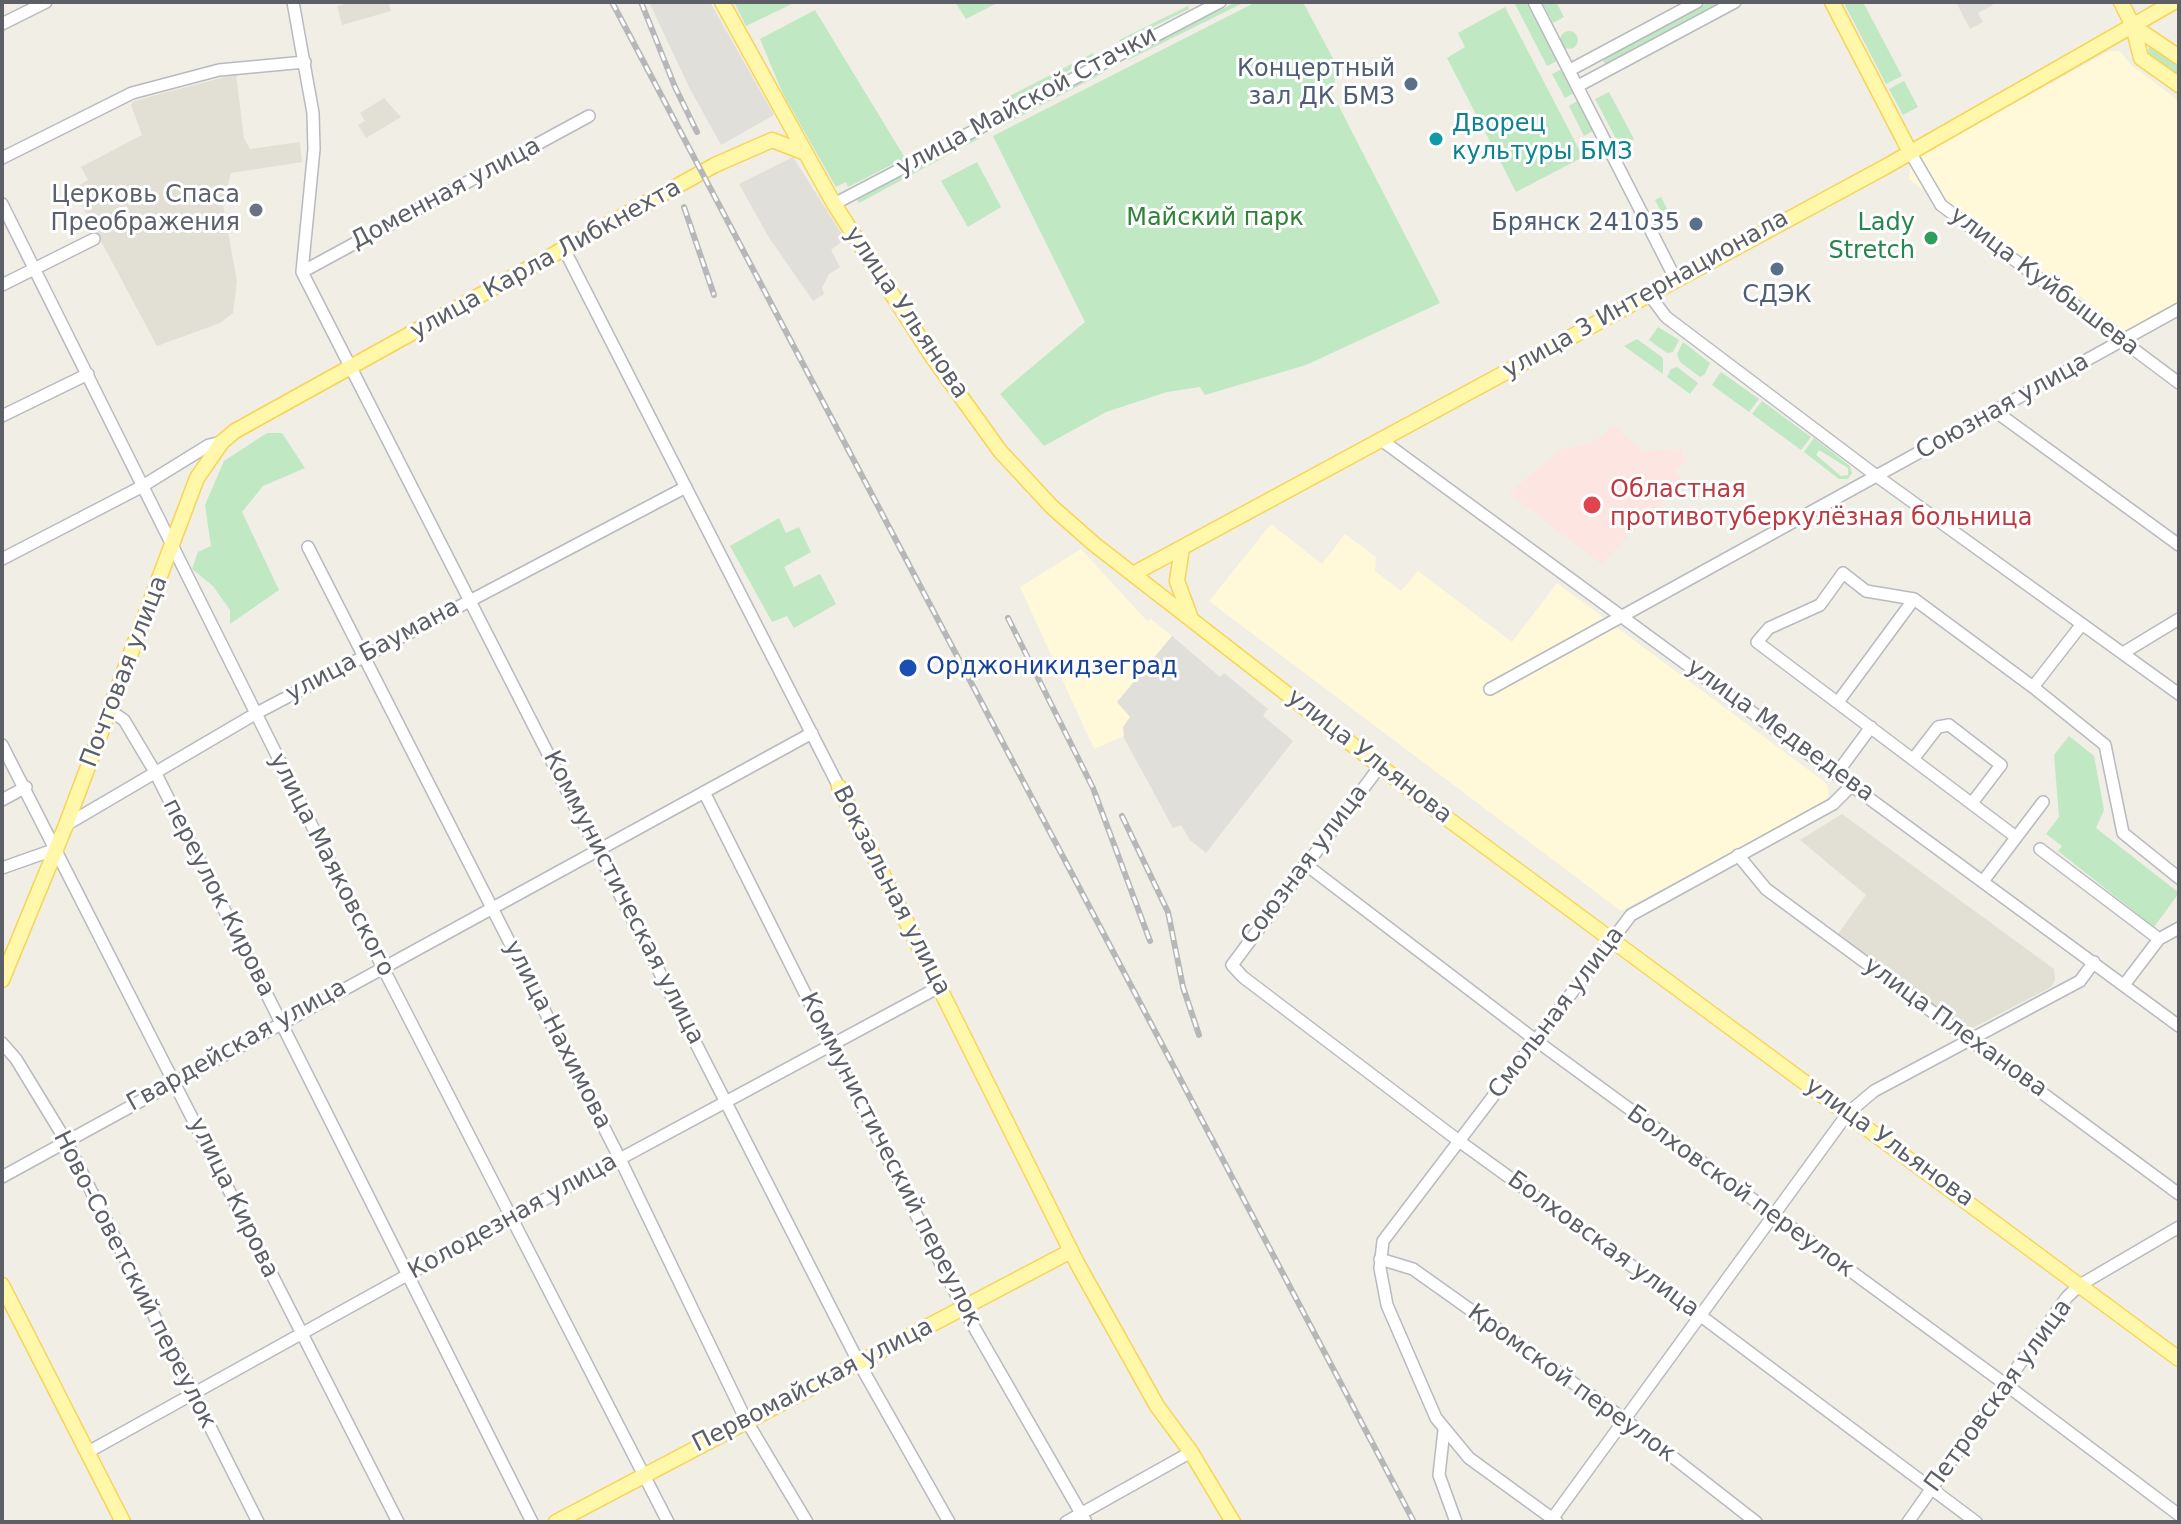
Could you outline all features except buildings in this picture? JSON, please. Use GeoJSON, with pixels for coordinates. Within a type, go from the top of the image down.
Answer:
{"type":"FeatureCollection","features":[{"type":"Feature","properties":{"kind":"main road","name":"улица Ульянова"},"geometry":{"type":"LineString","coordinates":[[722,2],[803,152],[931,355],[1000,451],[1052,507],[1380,766],[2179,1359]]}},
{"type":"Feature","properties":{"kind":"main road","name":"улица Куйбышева"},"geometry":{"type":"LineString","coordinates":[[1832,2],[1910,152]]}},
{"type":"Feature","properties":{"kind":"main road"},"geometry":{"type":"LineString","coordinates":[[2121,2],[2133,26],[2141,58],[2179,85]]}},
{"type":"Feature","properties":{"kind":"main road","name":"улица 3 Интернационала"},"geometry":{"type":"LineString","coordinates":[[1133,574],[1910,152],[2174,2]]}},
{"type":"Feature","properties":{"kind":"main road"},"geometry":{"type":"LineString","coordinates":[[2133,26],[2179,57]]}},
{"type":"Feature","properties":{"kind":"main road"},"geometry":{"type":"LineString","coordinates":[[782,113],[773,140],[803,152]]}},
{"type":"Feature","properties":{"kind":"main road","name":"улица Карла Либкнехта"},"geometry":{"type":"LineString","coordinates":[[292,400],[715,165],[773,140]]}},
{"type":"Feature","properties":{"kind":"main road","name":"Почтовая улица"},"geometry":{"type":"LineString","coordinates":[[2,980],[66,825],[197,478],[222,442],[235,431],[292,400]]}},
{"type":"Feature","properties":{"kind":"main road"},"geometry":{"type":"LineString","coordinates":[[1182,548],[1177,581],[1193,620]]}},
{"type":"Feature","properties":{"kind":"main road","name":"Вокзальная улица"},"geometry":{"type":"LineString","coordinates":[[839,787],[1071,1251],[1151,1395],[1191,1452],[1233,1522]]}},
{"type":"Feature","properties":{"kind":"main road","name":"Первомайская улица"},"geometry":{"type":"LineString","coordinates":[[556,1522],[1071,1251]]}},
{"type":"Feature","properties":{"kind":"main road"},"geometry":{"type":"LineString","coordinates":[[2,1285],[123,1522]]}},
{"type":"Feature","properties":{"kind":"street"},"geometry":{"type":"LineString","coordinates":[[2,24],[46,2]]}},
{"type":"Feature","properties":{"kind":"street"},"geometry":{"type":"LineString","coordinates":[[293,2],[305,62],[314,149],[302,272]]}},
{"type":"Feature","properties":{"kind":"street","name":"улица Майской Стачки"},"geometry":{"type":"LineString","coordinates":[[834,204],[1220,2]]}},
{"type":"Feature","properties":{"kind":"street"},"geometry":{"type":"LineString","coordinates":[[1534,2],[1675,278]]}},
{"type":"Feature","properties":{"kind":"street"},"geometry":{"type":"LineString","coordinates":[[1570,70],[1697,2]]}},
{"type":"Feature","properties":{"kind":"street"},"geometry":{"type":"LineString","coordinates":[[1578,86],[1735,2]]}},
{"type":"Feature","properties":{"kind":"street"},"geometry":{"type":"LineString","coordinates":[[2,158],[132,93],[219,70],[305,62]]}},
{"type":"Feature","properties":{"kind":"street","name":"Доменная улица"},"geometry":{"type":"LineString","coordinates":[[302,272],[589,116]]}},
{"type":"Feature","properties":{"kind":"street","name":"улица Куйбышева"},"geometry":{"type":"LineString","coordinates":[[1910,152],[1941,205],[2179,383]]}},
{"type":"Feature","properties":{"kind":"street","name":"улица Маяковского"},"geometry":{"type":"LineString","coordinates":[[2,204],[382,966],[668,1522]]}},
{"type":"Feature","properties":{"kind":"street"},"geometry":{"type":"LineString","coordinates":[[2,285],[94,239]]}},
{"type":"Feature","properties":{"kind":"street","name":"Вокзальная улица"},"geometry":{"type":"LineString","coordinates":[[565,251],[839,787]]}},
{"type":"Feature","properties":{"kind":"street","name":"Коммунистическая улица"},"geometry":{"type":"LineString","coordinates":[[302,272],[859,1363],[949,1522]]}},
{"type":"Feature","properties":{"kind":"street"},"geometry":{"type":"LineString","coordinates":[[1648,293],[1666,317],[1878,477],[2179,694]]}},
{"type":"Feature","properties":{"kind":"street","name":"Союзная улица"},"geometry":{"type":"LineString","coordinates":[[1490,689],[2179,309]]}},
{"type":"Feature","properties":{"kind":"street"},"geometry":{"type":"LineString","coordinates":[[2,416],[88,374]]}},
{"type":"Feature","properties":{"kind":"street"},"geometry":{"type":"LineString","coordinates":[[1995,411],[2179,545]]}},
{"type":"Feature","properties":{"kind":"street","name":"улица Медведева"},"geometry":{"type":"LineString","coordinates":[[1380,439],[2179,1026]]}},
{"type":"Feature","properties":{"kind":"street"},"geometry":{"type":"LineString","coordinates":[[2,559],[141,487],[189,456],[222,442]]}},
{"type":"Feature","properties":{"kind":"street","name":"улица Баумана"},"geometry":{"type":"LineString","coordinates":[[66,825],[255,714],[686,487]]}},
{"type":"Feature","properties":{"kind":"street","name":"улица Нахимова"},"geometry":{"type":"LineString","coordinates":[[308,547],[620,1159],[746,1420],[807,1522]]}},
{"type":"Feature","properties":{"kind":"street"},"geometry":{"type":"LineString","coordinates":[[2016,837],[1757,642],[1769,628],[1820,605],[1843,573],[1866,591],[1914,599],[2105,745],[2123,833],[2179,878]]}},
{"type":"Feature","properties":{"kind":"street"},"geometry":{"type":"LineString","coordinates":[[1838,702],[1914,599]]}},
{"type":"Feature","properties":{"kind":"street"},"geometry":{"type":"LineString","coordinates":[[2123,653],[2179,619]]}},
{"type":"Feature","properties":{"kind":"street"},"geometry":{"type":"LineString","coordinates":[[2033,687],[2082,624]]}},
{"type":"Feature","properties":{"kind":"street","name":"переулок Кирова"},"geometry":{"type":"LineString","coordinates":[[109,710],[124,720],[155,772],[532,1522]]}},
{"type":"Feature","properties":{"kind":"street"},"geometry":{"type":"LineString","coordinates":[[1914,758],[1938,727],[1949,725],[1960,733],[2001,765],[1972,803]]}},
{"type":"Feature","properties":{"kind":"street"},"geometry":{"type":"LineString","coordinates":[[1837,773],[1871,727]]}},
{"type":"Feature","properties":{"kind":"street","name":"Гвардейская улица"},"geometry":{"type":"LineString","coordinates":[[2,1177],[812,733]]}},
{"type":"Feature","properties":{"kind":"street","name":"улица Кирова"},"geometry":{"type":"LineString","coordinates":[[2,745],[398,1522]]}},
{"type":"Feature","properties":{"kind":"street","name":"Союзная улица"},"geometry":{"type":"LineString","coordinates":[[1232,965],[1380,766]]}},
{"type":"Feature","properties":{"kind":"street","name":"Смольная улица"},"geometry":{"type":"LineString","coordinates":[[1380,1259],[1383,1241],[1538,1042],[1611,938],[1631,915],[1833,804],[1853,784]]}},
{"type":"Feature","properties":{"kind":"street"},"geometry":{"type":"LineString","coordinates":[[2,800],[26,787]]}},
{"type":"Feature","properties":{"kind":"street","name":"Коммунистический переулок"},"geometry":{"type":"LineString","coordinates":[[704,792],[963,1308],[1083,1518]]}},
{"type":"Feature","properties":{"kind":"street"},"geometry":{"type":"LineString","coordinates":[[1984,880],[2043,802]]}},
{"type":"Feature","properties":{"kind":"street"},"geometry":{"type":"LineString","coordinates":[[2,868],[56,849]]}},
{"type":"Feature","properties":{"kind":"street"},"geometry":{"type":"LineString","coordinates":[[2040,849],[2159,939]]}},
{"type":"Feature","properties":{"kind":"street","name":"улица Плеханова"},"geometry":{"type":"LineString","coordinates":[[1738,855],[1766,889],[2179,1194]]}},
{"type":"Feature","properties":{"kind":"street","name":"Болховской переулок"},"geometry":{"type":"LineString","coordinates":[[1305,864],[1771,1216],[2005,1384],[2179,1515]]}},
{"type":"Feature","properties":{"kind":"street"},"geometry":{"type":"LineString","coordinates":[[2124,985],[2159,939],[2179,928]]}},
{"type":"Feature","properties":{"kind":"street"},"geometry":{"type":"LineString","coordinates":[[1380,1259],[1393,1326],[1444,1430],[1469,1458],[1555,1520],[1624,1419],[1848,1113],[1874,1091],[2080,981],[2094,962]]}},
{"type":"Feature","properties":{"kind":"street","name":"Болховская улица"},"geometry":{"type":"LineString","coordinates":[[1232,965],[1243,977],[1459,1141],[1701,1316],[1976,1522]]}},
{"type":"Feature","properties":{"kind":"street","name":"Колодезная улица"},"geometry":{"type":"LineString","coordinates":[[88,1452],[726,1100],[939,987]]}},
{"type":"Feature","properties":{"kind":"street","name":"Ново-Советский переулок"},"geometry":{"type":"LineString","coordinates":[[2,1043],[16,1059],[66,1141],[258,1522]]}},
{"type":"Feature","properties":{"kind":"street","name":"Петровская улица"},"geometry":{"type":"LineString","coordinates":[[1908,1522],[2067,1297],[2080,1285],[2179,1227]]}},
{"type":"Feature","properties":{"kind":"street","name":"Кромской переулок"},"geometry":{"type":"LineString","coordinates":[[1380,1259],[1413,1269],[1624,1419],[1756,1522]]}},
{"type":"Feature","properties":{"kind":"street"},"geometry":{"type":"LineString","coordinates":[[1444,1430],[1439,1475],[1456,1522]]}},
{"type":"Feature","properties":{"kind":"street"},"geometry":{"type":"LineString","coordinates":[[1066,1522],[1083,1518],[1191,1452]]}},
{"type":"Feature","properties":{"kind":"shaded area"},"geometry":{"type":"Polygon","coordinates":[[[353,2],[388,2],[391,11],[342,25],[337,6],[353,2]]]}},
{"type":"Feature","properties":{"kind":"shaded area"},"geometry":{"type":"Polygon","coordinates":[[[649,2],[710,2],[774,115],[721,145],[689,87],[649,2]]]}},
{"type":"Feature","properties":{"kind":"shaded area"},"geometry":{"type":"Polygon","coordinates":[[[1956,2],[1991,2],[1993,5],[1978,13],[1983,22],[1970,29],[1956,2]]]}},
{"type":"Feature","properties":{"kind":"shaded area"},"geometry":{"type":"Polygon","coordinates":[[[2109,51],[2120,51],[2131,65],[2179,101],[2179,304],[2127,332],[2060,281],[2051,286],[1909,179],[1911,161],[2109,51]]]}},
{"type":"Feature","properties":{"kind":"shaded area"},"geometry":{"type":"Polygon","coordinates":[[[236,74],[244,138],[250,149],[300,142],[302,162],[231,173],[223,204],[237,282],[233,313],[220,323],[157,346],[73,189],[88,180],[81,167],[142,135],[131,105],[134,101],[236,74]]]}},
{"type":"Feature","properties":{"kind":"shaded area"},"geometry":{"type":"Polygon","coordinates":[[[384,98],[401,117],[366,138],[358,125],[365,121],[360,113],[384,98]]]}},
{"type":"Feature","properties":{"kind":"shaded area"},"geometry":{"type":"Polygon","coordinates":[[[793,157],[845,239],[831,250],[840,267],[829,274],[822,288],[824,294],[813,301],[768,236],[739,184],[793,157]]]}},
{"type":"Feature","properties":{"kind":"shaded area","name":"Областная противотуберкулёзная больница"},"geometry":{"type":"Polygon","coordinates":[[[1613,425],[1644,452],[1681,449],[1686,460],[1675,472],[1684,481],[1601,564],[1509,493],[1561,449],[1581,446],[1602,437],[1613,425]]]}},
{"type":"Feature","properties":{"kind":"shaded area"},"geometry":{"type":"Polygon","coordinates":[[[1271,524],[1322,564],[1345,534],[1376,557],[1375,571],[1401,591],[1418,571],[1512,642],[1557,583],[1826,783],[1829,792],[1827,801],[1621,911],[1209,601],[1271,524]]]}},
{"type":"Feature","properties":{"kind":"shaded area"},"geometry":{"type":"Polygon","coordinates":[[[1081,549],[1147,621],[1151,619],[1172,636],[1117,702],[1131,717],[1126,735],[1094,749],[1020,587],[1081,549]]]}},
{"type":"Feature","properties":{"kind":"shaded area"},"geometry":{"type":"Polygon","coordinates":[[[1172,636],[1220,677],[1224,673],[1268,709],[1263,716],[1293,741],[1206,853],[1190,840],[1181,825],[1173,828],[1124,738],[1123,727],[1130,717],[1117,702],[1172,636]]]}},
{"type":"Feature","properties":{"kind":"shaded area"},"geometry":{"type":"Polygon","coordinates":[[[1842,814],[2054,969],[2055,980],[2051,987],[1965,1032],[1838,934],[1866,895],[1800,840],[1842,814]]]}},
{"type":"Feature","properties":{"kind":"green space"},"geometry":{"type":"Polygon","coordinates":[[[734,2],[796,2],[746,26],[734,2]]]}},
{"type":"Feature","properties":{"kind":"green space"},"geometry":{"type":"Polygon","coordinates":[[[955,2],[999,2],[966,19],[955,2]]]}},
{"type":"Feature","properties":{"kind":"green space"},"geometry":{"type":"Polygon","coordinates":[[[1236,2],[1245,2],[1128,60],[1127,56],[1236,2]]]}},
{"type":"Feature","properties":{"kind":"green space","name":"Майский парк"},"geometry":{"type":"Polygon","coordinates":[[[1256,2],[1303,2],[1338,68],[1332,93],[1440,303],[1306,365],[1205,395],[1200,387],[1167,392],[1106,412],[1044,446],[1000,394],[1085,322],[993,136],[1256,2]]]}},
{"type":"Feature","properties":{"kind":"green space"},"geometry":{"type":"Polygon","coordinates":[[[1514,2],[1526,2],[1557,61],[1547,66],[1514,2]]]}},
{"type":"Feature","properties":{"kind":"green space"},"geometry":{"type":"Polygon","coordinates":[[[1542,2],[1556,2],[1564,17],[1553,23],[1542,2]]]}},
{"type":"Feature","properties":{"kind":"green space"},"geometry":{"type":"Polygon","coordinates":[[[1709,2],[1723,2],[1605,64],[1602,59],[1709,2]]]}},
{"type":"Feature","properties":{"kind":"green space"},"geometry":{"type":"Polygon","coordinates":[[[1863,2],[1902,76],[1886,84],[1844,3],[1863,2]]]}},
{"type":"Feature","properties":{"kind":"green space"},"geometry":{"type":"Polygon","coordinates":[[[1188,6],[1189,9],[1120,43],[1119,40],[1188,6]]]}},
{"type":"Feature","properties":{"kind":"green space"},"geometry":{"type":"Polygon","coordinates":[[[1505,7],[1583,157],[1516,192],[1447,58],[1465,47],[1458,33],[1505,7]]]}},
{"type":"Feature","properties":{"kind":"green space"},"geometry":{"type":"Polygon","coordinates":[[[815,10],[905,158],[848,187],[846,182],[836,187],[783,94],[760,39],[815,10]]]}},
{"type":"Feature","properties":{"kind":"green space"},"geometry":{"type":"Polygon","coordinates":[[[1565,31],[1573,31],[1578,40],[1576,47],[1565,49],[1560,44],[1560,36],[1565,31]]]}},
{"type":"Feature","properties":{"kind":"green space"},"geometry":{"type":"Polygon","coordinates":[[[2149,45],[2179,64],[2179,78],[2148,55],[2149,45]]]}},
{"type":"Feature","properties":{"kind":"green space"},"geometry":{"type":"Polygon","coordinates":[[[1093,53],[1095,57],[1002,105],[1000,101],[1093,53]]]}},
{"type":"Feature","properties":{"kind":"green space"},"geometry":{"type":"Polygon","coordinates":[[[1562,69],[1574,93],[1565,98],[1552,74],[1562,69]]]}},
{"type":"Feature","properties":{"kind":"green space"},"geometry":{"type":"Polygon","coordinates":[[[1101,70],[1103,73],[998,128],[996,125],[1101,70]]]}},
{"type":"Feature","properties":{"kind":"green space"},"geometry":{"type":"Polygon","coordinates":[[[1904,81],[1918,107],[1903,115],[1889,89],[1904,81]]]}},
{"type":"Feature","properties":{"kind":"green space"},"geometry":{"type":"Polygon","coordinates":[[[1609,92],[1634,139],[1620,146],[1595,99],[1609,92]]]}},
{"type":"Feature","properties":{"kind":"green space"},"geometry":{"type":"Polygon","coordinates":[[[1577,101],[1593,131],[1584,136],[1569,106],[1577,101]]]}},
{"type":"Feature","properties":{"kind":"green space"},"geometry":{"type":"Polygon","coordinates":[[[978,135],[980,138],[859,203],[857,200],[978,135]]]}},
{"type":"Feature","properties":{"kind":"green space"},"geometry":{"type":"Polygon","coordinates":[[[977,162],[1001,207],[968,227],[941,181],[977,162]]]}},
{"type":"Feature","properties":{"kind":"green space"},"geometry":{"type":"Polygon","coordinates":[[[1661,197],[1678,230],[1672,233],[1655,200],[1661,197]]]}},
{"type":"Feature","properties":{"kind":"green space"},"geometry":{"type":"Polygon","coordinates":[[[1658,327],[1679,340],[1673,352],[1667,353],[1649,340],[1658,327]]]}},
{"type":"Feature","properties":{"kind":"green space"},"geometry":{"type":"Polygon","coordinates":[[[1637,339],[1663,358],[1663,374],[1624,346],[1637,339]]]}},
{"type":"Feature","properties":{"kind":"green space"},"geometry":{"type":"Polygon","coordinates":[[[1683,342],[1710,363],[1700,377],[1680,362],[1677,354],[1683,342]]]}},
{"type":"Feature","properties":{"kind":"green space"},"geometry":{"type":"Polygon","coordinates":[[[1677,367],[1698,383],[1690,394],[1667,377],[1671,369],[1677,367]]]}},
{"type":"Feature","properties":{"kind":"green space"},"geometry":{"type":"Polygon","coordinates":[[[1721,372],[1759,399],[1749,412],[1712,385],[1721,372]]]}},
{"type":"Feature","properties":{"kind":"green space"},"geometry":{"type":"Polygon","coordinates":[[[1762,401],[1811,437],[1801,450],[1752,414],[1762,401]]]}},
{"type":"Feature","properties":{"kind":"green space"},"geometry":{"type":"Polygon","coordinates":[[[267,433],[282,433],[305,468],[263,486],[242,512],[279,590],[230,624],[230,610],[213,586],[192,569],[198,552],[211,546],[205,505],[224,461],[267,433]]]}},
{"type":"Feature","properties":{"kind":"green space"},"geometry":{"type":"Polygon","coordinates":[[[1814,438],[1850,466],[1852,473],[1848,479],[1839,479],[1804,452],[1814,438]],[[1819,450],[1816,455],[1841,476],[1848,475],[1848,468],[1819,450]]]}},
{"type":"Feature","properties":{"kind":"green space"},"geometry":{"type":"Polygon","coordinates":[[[779,518],[786,533],[799,527],[811,552],[784,567],[794,587],[820,574],[836,604],[794,628],[787,616],[772,622],[730,546],[779,518]]]}},
{"type":"Feature","properties":{"kind":"green space"},"geometry":{"type":"Polygon","coordinates":[[[2069,736],[2094,756],[2104,810],[2096,828],[2179,893],[2154,927],[2058,851],[2062,846],[2046,834],[2059,817],[2054,755],[2069,736]]]}},
{"type":"Feature","properties":{"kind":"railway"},"geometry":{"type":"LineString","coordinates":[[612,2],[1414,1522]]}},
{"type":"Feature","properties":{"kind":"railway"},"geometry":{"type":"LineString","coordinates":[[641,2],[675,87],[697,132]]}},
{"type":"Feature","properties":{"kind":"railway"},"geometry":{"type":"LineString","coordinates":[[684,207],[714,295]]}},
{"type":"Feature","properties":{"kind":"railway"},"geometry":{"type":"LineString","coordinates":[[1008,618],[1093,788],[1150,941]]}},
{"type":"Feature","properties":{"kind":"railway"},"geometry":{"type":"LineString","coordinates":[[1122,816],[1168,912],[1183,987],[1199,1035]]}},
{"type":"Feature","properties":{"kind":"place","name":"Концертный зал ДК БМЗ"},"geometry":{"type":"Point","coordinates":[1411,84]}},
{"type":"Feature","properties":{"kind":"place","name":"Дворец культуры БМЗ"},"geometry":{"type":"Point","coordinates":[1436,139]}},
{"type":"Feature","properties":{"kind":"place","name":"Церковь Спаса Преображения"},"geometry":{"type":"Point","coordinates":[256,210]}},
{"type":"Feature","properties":{"kind":"place","name":"Брянск 241035"},"geometry":{"type":"Point","coordinates":[1696,224]}},
{"type":"Feature","properties":{"kind":"place","name":"Lady Stretch"},"geometry":{"type":"Point","coordinates":[1931,238]}},
{"type":"Feature","properties":{"kind":"place","name":"СДЭК"},"geometry":{"type":"Point","coordinates":[1777,269]}},
{"type":"Feature","properties":{"kind":"place","name":"Областная противотуберкулёзная больница"},"geometry":{"type":"Point","coordinates":[1592,505]}},
{"type":"Feature","properties":{"kind":"place","name":"Орджоникидзеград"},"geometry":{"type":"Point","coordinates":[908,668]}}]}
